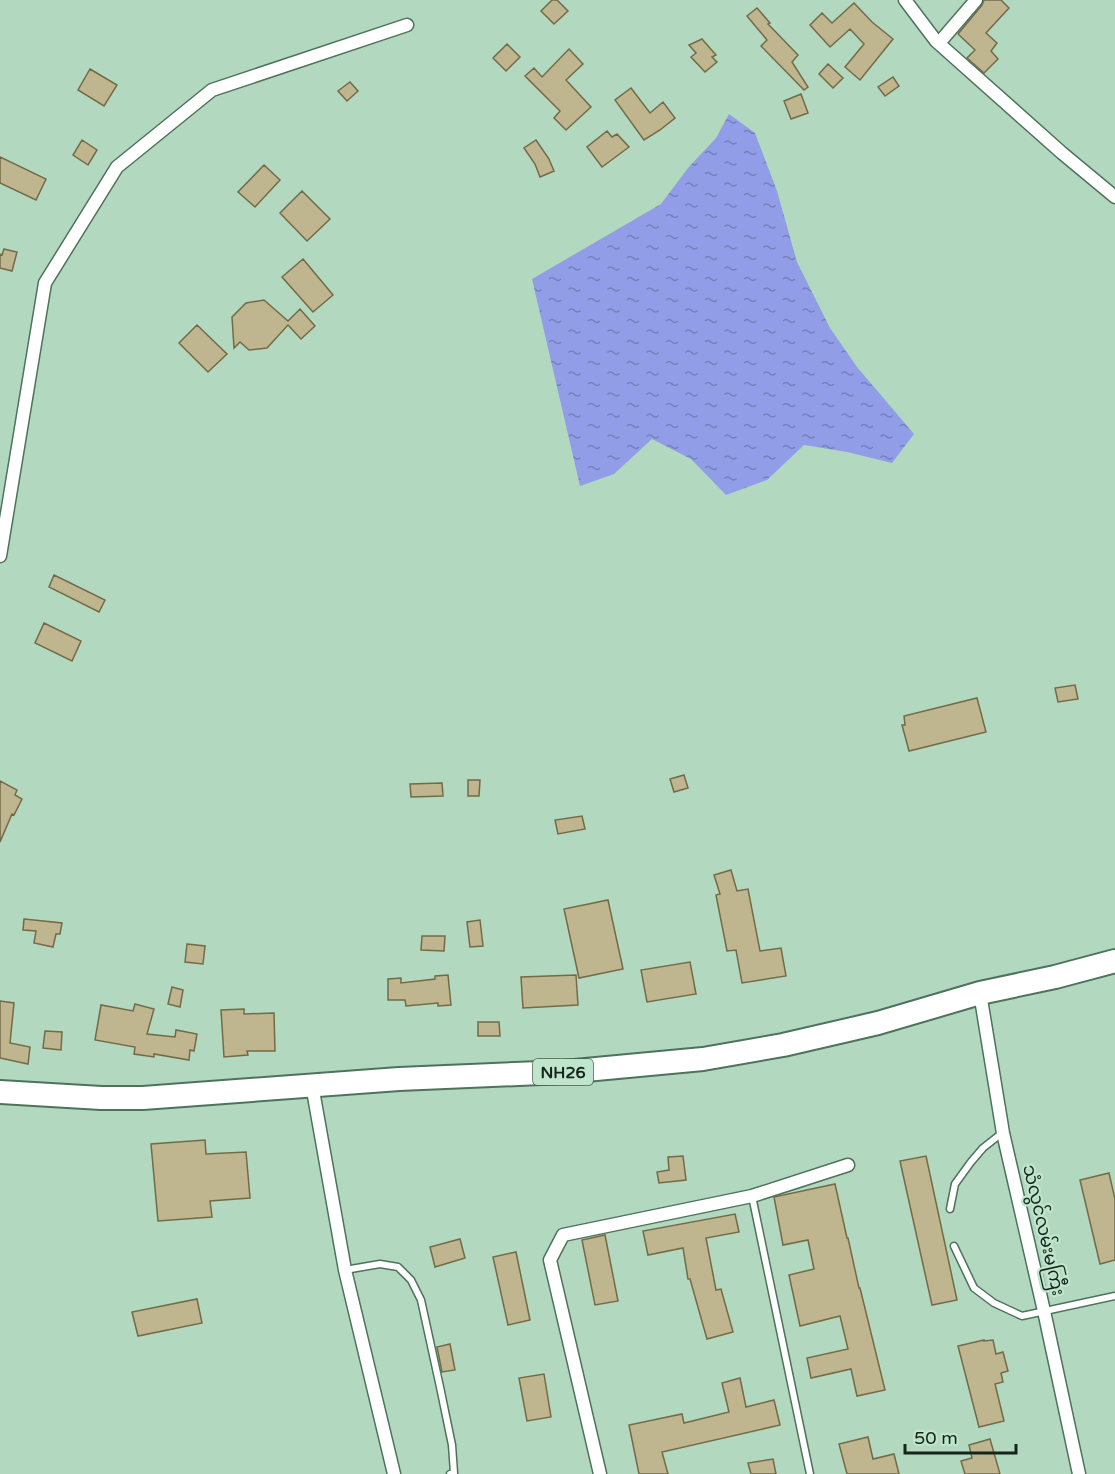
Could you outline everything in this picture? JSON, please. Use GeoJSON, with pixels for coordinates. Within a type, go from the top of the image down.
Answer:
{"type":"FeatureCollection","features":[{"type":"Feature","properties":{"kind":"highway","name":"NH26"},"geometry":{"type":"LineString","coordinates":[[0,1092],[143,1098],[312,1085],[564,1072],[703,1059],[783,1045],[878,1023],[980,993],[1115,961]]}},
{"type":"Feature","properties":{"kind":"street"},"geometry":{"type":"LineString","coordinates":[[905,0],[939,44],[1115,197]]}},
{"type":"Feature","properties":{"kind":"street"},"geometry":{"type":"LineString","coordinates":[[939,44],[976,0]]}},
{"type":"Feature","properties":{"kind":"street"},"geometry":{"type":"LineString","coordinates":[[0,556],[45,283],[117,167],[212,90],[407,25]]}},
{"type":"Feature","properties":{"kind":"street","name":"သံလွင်လမ်းမကြီး"},"geometry":{"type":"LineString","coordinates":[[980,993],[1003,1133],[1079,1474]]}},
{"type":"Feature","properties":{"kind":"street"},"geometry":{"type":"LineString","coordinates":[[312,1085],[345,1270],[394,1474]]}},
{"type":"Feature","properties":{"kind":"street"},"geometry":{"type":"LineString","coordinates":[[600,1474],[550,1260],[563,1235],[752,1196],[848,1166]]}},
{"type":"Feature","properties":{"kind":"lane"},"geometry":{"type":"LineString","coordinates":[[950,1209],[955,1184],[970,1162],[982,1148],[1003,1133]]}},
{"type":"Feature","properties":{"kind":"lane"},"geometry":{"type":"LineString","coordinates":[[752,1196],[810,1474]]}},
{"type":"Feature","properties":{"kind":"lane"},"geometry":{"type":"LineString","coordinates":[[954,1246],[974,1288],[994,1304],[1022,1316],[1115,1296]]}},
{"type":"Feature","properties":{"kind":"lane"},"geometry":{"type":"LineString","coordinates":[[345,1270],[380,1264],[398,1267],[411,1280],[421,1300],[452,1445],[453,1473],[450,1474]]}},
{"type":"Feature","properties":{"kind":"water"},"geometry":{"type":"Polygon","coordinates":[[[729,114],[755,133],[777,191],[797,262],[830,328],[857,367],[914,434],[892,463],[804,445],[767,480],[726,495],[691,459],[652,439],[614,474],[580,486],[532,279],[661,204],[688,168],[716,138],[729,114]]]}},
{"type":"Feature","properties":{"kind":"building"},"geometry":{"type":"Polygon","coordinates":[[[552,0],[557,0],[568,11],[554,24],[541,11],[552,0]]]}},
{"type":"Feature","properties":{"kind":"building"},"geometry":{"type":"Polygon","coordinates":[[[984,0],[1001,0],[1009,8],[986,33],[997,43],[991,51],[998,59],[984,73],[967,58],[975,50],[958,34],[984,0]]]}},
{"type":"Feature","properties":{"kind":"building"},"geometry":{"type":"Polygon","coordinates":[[[854,3],[893,39],[860,80],[845,67],[864,44],[850,29],[830,47],[810,25],[822,13],[832,23],[854,3]]]}},
{"type":"Feature","properties":{"kind":"building"},"geometry":{"type":"Polygon","coordinates":[[[757,8],[770,23],[768,24],[798,55],[792,62],[808,87],[804,90],[761,46],[767,40],[747,16],[757,8]]]}},
{"type":"Feature","properties":{"kind":"building"},"geometry":{"type":"Polygon","coordinates":[[[702,39],[716,55],[712,57],[717,62],[705,72],[691,57],[696,53],[689,45],[702,39]]]}},
{"type":"Feature","properties":{"kind":"building"},"geometry":{"type":"Polygon","coordinates":[[[507,44],[520,57],[506,71],[493,58],[507,44]]]}},
{"type":"Feature","properties":{"kind":"building"},"geometry":{"type":"Polygon","coordinates":[[[569,49],[583,64],[566,80],[591,107],[566,130],[554,118],[560,111],[525,76],[534,68],[542,77],[569,49]]]}},
{"type":"Feature","properties":{"kind":"building"},"geometry":{"type":"Polygon","coordinates":[[[828,64],[843,78],[833,88],[819,74],[828,64]]]}},
{"type":"Feature","properties":{"kind":"building"},"geometry":{"type":"Polygon","coordinates":[[[90,69],[117,85],[104,106],[78,90],[90,69]]]}},
{"type":"Feature","properties":{"kind":"building"},"geometry":{"type":"Polygon","coordinates":[[[893,77],[899,86],[885,96],[878,87],[893,77]]]}},
{"type":"Feature","properties":{"kind":"building"},"geometry":{"type":"Polygon","coordinates":[[[350,82],[358,91],[347,101],[338,91],[350,82]]]}},
{"type":"Feature","properties":{"kind":"building"},"geometry":{"type":"Polygon","coordinates":[[[631,88],[650,113],[663,102],[675,118],[644,140],[615,100],[631,88]]]}},
{"type":"Feature","properties":{"kind":"building"},"geometry":{"type":"Polygon","coordinates":[[[801,94],[808,113],[791,119],[784,101],[801,94]]]}},
{"type":"Feature","properties":{"kind":"building"},"geometry":{"type":"Polygon","coordinates":[[[607,131],[612,137],[617,134],[629,147],[602,167],[587,147],[607,131]]]}},
{"type":"Feature","properties":{"kind":"building"},"geometry":{"type":"Polygon","coordinates":[[[82,140],[97,150],[88,165],[73,155],[82,140]]]}},
{"type":"Feature","properties":{"kind":"building"},"geometry":{"type":"Polygon","coordinates":[[[536,140],[554,171],[540,177],[535,164],[524,148],[536,140]]]}},
{"type":"Feature","properties":{"kind":"building"},"geometry":{"type":"Polygon","coordinates":[[[0,157],[46,179],[36,200],[0,183],[0,157]]]}},
{"type":"Feature","properties":{"kind":"building"},"geometry":{"type":"Polygon","coordinates":[[[264,165],[280,180],[255,207],[238,192],[264,165]]]}},
{"type":"Feature","properties":{"kind":"building"},"geometry":{"type":"Polygon","coordinates":[[[302,191],[330,219],[307,241],[280,213],[302,191]]]}},
{"type":"Feature","properties":{"kind":"building"},"geometry":{"type":"Polygon","coordinates":[[[4,249],[17,252],[12,271],[0,268],[0,254],[2,255],[4,249]]]}},
{"type":"Feature","properties":{"kind":"building"},"geometry":{"type":"Polygon","coordinates":[[[303,259],[333,295],[313,312],[282,277],[303,259]]]}},
{"type":"Feature","properties":{"kind":"building"},"geometry":{"type":"Polygon","coordinates":[[[264,300],[288,321],[300,309],[315,326],[301,339],[288,325],[267,348],[249,350],[240,342],[234,348],[232,317],[246,303],[264,300]]]}},
{"type":"Feature","properties":{"kind":"building"},"geometry":{"type":"Polygon","coordinates":[[[197,325],[227,354],[208,372],[179,343],[197,325]]]}},
{"type":"Feature","properties":{"kind":"building"},"geometry":{"type":"Polygon","coordinates":[[[54,575],[105,600],[99,612],[49,587],[54,575]]]}},
{"type":"Feature","properties":{"kind":"building"},"geometry":{"type":"Polygon","coordinates":[[[44,623],[81,641],[72,661],[35,643],[44,623]]]}},
{"type":"Feature","properties":{"kind":"building"},"geometry":{"type":"Polygon","coordinates":[[[1075,685],[1078,699],[1058,702],[1055,688],[1075,685]]]}},
{"type":"Feature","properties":{"kind":"building"},"geometry":{"type":"Polygon","coordinates":[[[977,698],[986,732],[909,751],[902,725],[905,725],[904,716],[977,698]]]}},
{"type":"Feature","properties":{"kind":"building"},"geometry":{"type":"Polygon","coordinates":[[[684,775],[688,788],[674,792],[670,779],[684,775]]]}},
{"type":"Feature","properties":{"kind":"building"},"geometry":{"type":"Polygon","coordinates":[[[468,780],[480,780],[479,796],[468,796],[468,780]]]}},
{"type":"Feature","properties":{"kind":"building"},"geometry":{"type":"Polygon","coordinates":[[[0,781],[17,790],[15,795],[22,799],[14,815],[12,814],[0,842],[0,781]]]}},
{"type":"Feature","properties":{"kind":"building"},"geometry":{"type":"Polygon","coordinates":[[[442,783],[443,796],[411,797],[410,784],[442,783]]]}},
{"type":"Feature","properties":{"kind":"building"},"geometry":{"type":"Polygon","coordinates":[[[582,816],[585,829],[558,834],[555,820],[582,816]]]}},
{"type":"Feature","properties":{"kind":"building"},"geometry":{"type":"Polygon","coordinates":[[[731,870],[737,891],[748,889],[760,951],[781,948],[786,976],[742,983],[736,950],[727,951],[716,895],[720,894],[714,875],[731,870]]]}},
{"type":"Feature","properties":{"kind":"building"},"geometry":{"type":"Polygon","coordinates":[[[608,900],[623,969],[579,978],[564,909],[608,900]]]}},
{"type":"Feature","properties":{"kind":"building"},"geometry":{"type":"Polygon","coordinates":[[[24,919],[62,923],[60,934],[56,934],[53,947],[34,943],[36,931],[23,930],[24,919]]]}},
{"type":"Feature","properties":{"kind":"building"},"geometry":{"type":"Polygon","coordinates":[[[480,920],[483,946],[470,947],[467,922],[480,920]]]}},
{"type":"Feature","properties":{"kind":"building"},"geometry":{"type":"Polygon","coordinates":[[[422,936],[445,936],[444,951],[421,950],[422,936]]]}},
{"type":"Feature","properties":{"kind":"building"},"geometry":{"type":"Polygon","coordinates":[[[187,944],[205,946],[203,964],[185,962],[187,944]]]}},
{"type":"Feature","properties":{"kind":"building"},"geometry":{"type":"Polygon","coordinates":[[[690,962],[696,994],[647,1002],[641,970],[690,962]]]}},
{"type":"Feature","properties":{"kind":"building"},"geometry":{"type":"Polygon","coordinates":[[[448,975],[451,1005],[438,1006],[438,1003],[406,1006],[405,1000],[388,1000],[388,979],[401,978],[401,983],[448,975]]]}},
{"type":"Feature","properties":{"kind":"building"},"geometry":{"type":"Polygon","coordinates":[[[576,975],[578,1005],[523,1008],[521,977],[576,975]]]}},
{"type":"Feature","properties":{"kind":"building"},"geometry":{"type":"Polygon","coordinates":[[[172,987],[183,990],[180,1007],[168,1004],[172,987]]]}},
{"type":"Feature","properties":{"kind":"building"},"geometry":{"type":"Polygon","coordinates":[[[0,1001],[14,1003],[10,1043],[30,1047],[28,1064],[0,1058],[0,1001]]]}},
{"type":"Feature","properties":{"kind":"building"},"geometry":{"type":"Polygon","coordinates":[[[135,1004],[154,1009],[147,1034],[175,1037],[176,1030],[197,1034],[194,1051],[190,1050],[189,1060],[154,1054],[154,1057],[134,1054],[135,1047],[95,1040],[101,1005],[133,1011],[135,1004]]]}},
{"type":"Feature","properties":{"kind":"building"},"geometry":{"type":"Polygon","coordinates":[[[244,1009],[244,1014],[274,1013],[275,1051],[247,1051],[248,1055],[224,1057],[221,1010],[244,1009]]]}},
{"type":"Feature","properties":{"kind":"building"},"geometry":{"type":"Polygon","coordinates":[[[478,1022],[499,1022],[500,1036],[478,1036],[478,1022]]]}},
{"type":"Feature","properties":{"kind":"building"},"geometry":{"type":"Polygon","coordinates":[[[45,1031],[62,1032],[61,1050],[43,1048],[45,1031]]]}},
{"type":"Feature","properties":{"kind":"building"},"geometry":{"type":"Polygon","coordinates":[[[205,1140],[206,1154],[246,1152],[250,1198],[210,1201],[212,1217],[158,1221],[151,1144],[205,1140]]]}},
{"type":"Feature","properties":{"kind":"building"},"geometry":{"type":"Polygon","coordinates":[[[683,1156],[686,1180],[659,1183],[657,1172],[669,1170],[668,1157],[683,1156]]]}},
{"type":"Feature","properties":{"kind":"building"},"geometry":{"type":"Polygon","coordinates":[[[926,1156],[957,1300],[932,1305],[900,1161],[926,1156]]]}},
{"type":"Feature","properties":{"kind":"building"},"geometry":{"type":"Polygon","coordinates":[[[1109,1173],[1115,1199],[1115,1260],[1100,1264],[1080,1180],[1109,1173]]]}},
{"type":"Feature","properties":{"kind":"building"},"geometry":{"type":"Polygon","coordinates":[[[835,1184],[885,1390],[857,1396],[851,1369],[811,1378],[807,1358],[848,1349],[840,1316],[800,1326],[789,1275],[814,1269],[808,1240],[783,1245],[774,1197],[835,1184]]]}},
{"type":"Feature","properties":{"kind":"building"},"geometry":{"type":"Polygon","coordinates":[[[735,1214],[739,1232],[706,1238],[716,1290],[721,1289],[733,1332],[707,1339],[690,1279],[688,1279],[683,1248],[648,1255],[643,1231],[735,1214]]]}},
{"type":"Feature","properties":{"kind":"building"},"geometry":{"type":"Polygon","coordinates":[[[605,1235],[618,1301],[595,1305],[582,1240],[605,1235]]]}},
{"type":"Feature","properties":{"kind":"building"},"geometry":{"type":"Polygon","coordinates":[[[460,1239],[465,1258],[435,1267],[430,1247],[460,1239]]]}},
{"type":"Feature","properties":{"kind":"building"},"geometry":{"type":"Polygon","coordinates":[[[516,1252],[530,1320],[508,1325],[493,1257],[516,1252]]]}},
{"type":"Feature","properties":{"kind":"building"},"geometry":{"type":"Polygon","coordinates":[[[197,1299],[202,1323],[138,1336],[132,1312],[197,1299]]]}},
{"type":"Feature","properties":{"kind":"building"},"geometry":{"type":"Polygon","coordinates":[[[993,1340],[996,1354],[1003,1352],[1008,1371],[1001,1373],[1003,1382],[995,1384],[1004,1421],[979,1427],[958,1346],[993,1340]]]}},
{"type":"Feature","properties":{"kind":"building"},"geometry":{"type":"Polygon","coordinates":[[[450,1344],[455,1370],[442,1372],[437,1347],[450,1344]]]}},
{"type":"Feature","properties":{"kind":"building"},"geometry":{"type":"Polygon","coordinates":[[[544,1374],[551,1417],[527,1421],[519,1378],[544,1374]]]}},
{"type":"Feature","properties":{"kind":"building"},"geometry":{"type":"Polygon","coordinates":[[[740,1378],[746,1407],[774,1400],[780,1425],[662,1452],[668,1474],[639,1474],[629,1425],[682,1414],[684,1423],[729,1412],[722,1383],[740,1378]]]}},
{"type":"Feature","properties":{"kind":"building"},"geometry":{"type":"Polygon","coordinates":[[[868,1437],[873,1459],[894,1454],[899,1474],[847,1474],[839,1444],[868,1437]]]}},
{"type":"Feature","properties":{"kind":"building"},"geometry":{"type":"Polygon","coordinates":[[[990,1439],[1000,1474],[965,1474],[961,1461],[972,1458],[969,1445],[990,1439]]]}},
{"type":"Feature","properties":{"kind":"building"},"geometry":{"type":"Polygon","coordinates":[[[773,1459],[776,1474],[751,1474],[748,1463],[773,1459]]]}}]}
